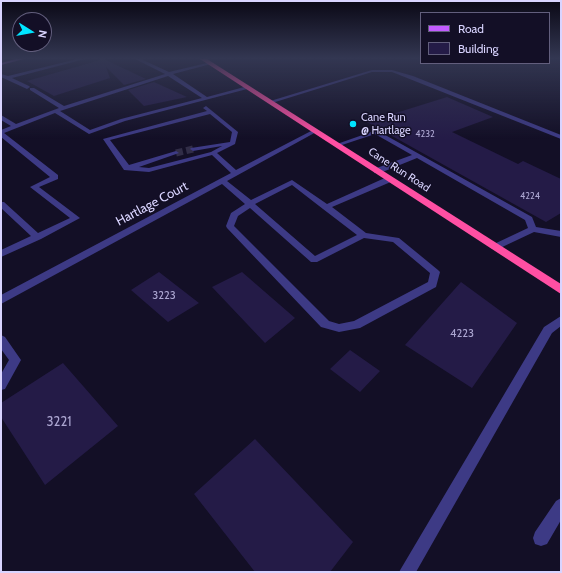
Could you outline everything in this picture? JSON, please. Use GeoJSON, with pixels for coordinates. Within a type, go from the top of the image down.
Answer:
{"type":"FeatureCollection","features":[{"type":"Feature","properties":{"kind":"highway","name":"Cane Run Road"},"geometry":{"type":"LineString","coordinates":[[245,86],[561,290]]}},
{"type":"Feature","properties":{"kind":"street"},"geometry":{"type":"LineString","coordinates":[[25,86],[63,108]]}},
{"type":"Feature","properties":{"kind":"street"},"geometry":{"type":"LineString","coordinates":[[1,254],[76,218],[34,187],[56,177],[1,133],[14,126],[63,108],[132,86]]}},
{"type":"Feature","properties":{"kind":"street"},"geometry":{"type":"LineString","coordinates":[[185,86],[201,98],[211,112],[235,132],[233,143]]}},
{"type":"Feature","properties":{"kind":"street"},"geometry":{"type":"LineString","coordinates":[[270,102],[324,86]]}},
{"type":"Feature","properties":{"kind":"street"},"geometry":{"type":"LineString","coordinates":[[433,86],[561,137]]}},
{"type":"Feature","properties":{"kind":"street"},"geometry":{"type":"LineString","coordinates":[[55,111],[89,132],[123,120],[201,98],[248,88]]}},
{"type":"Feature","properties":{"kind":"street"},"geometry":{"type":"LineString","coordinates":[[211,112],[106,139],[127,168],[148,170],[213,153],[233,143]]}},
{"type":"Feature","properties":{"kind":"street"},"geometry":{"type":"LineString","coordinates":[[1,117],[14,126]]}},
{"type":"Feature","properties":{"kind":"street","name":"Hartlage Court"},"geometry":{"type":"LineString","coordinates":[[1,300],[316,131]]}},
{"type":"Feature","properties":{"kind":"street"},"geometry":{"type":"LineString","coordinates":[[337,145],[376,132],[529,219],[533,229]]}},
{"type":"Feature","properties":{"kind":"street"},"geometry":{"type":"LineString","coordinates":[[192,149],[233,143]]}},
{"type":"Feature","properties":{"kind":"street"},"geometry":{"type":"LineString","coordinates":[[213,153],[236,174]]}},
{"type":"Feature","properties":{"kind":"street"},"geometry":{"type":"LineString","coordinates":[[127,168],[176,154]]}},
{"type":"Feature","properties":{"kind":"street"},"geometry":{"type":"LineString","coordinates":[[377,171],[417,156]]}},
{"type":"Feature","properties":{"kind":"street"},"geometry":{"type":"LineString","coordinates":[[326,208],[390,179]]}},
{"type":"Feature","properties":{"kind":"street"},"geometry":{"type":"LineString","coordinates":[[222,182],[250,204],[314,260],[363,235]]}},
{"type":"Feature","properties":{"kind":"street"},"geometry":{"type":"LineString","coordinates":[[292,182],[326,208],[363,235],[396,240],[435,272],[432,284],[356,325],[339,328],[325,324],[230,226],[234,215],[250,204],[292,182]]}},
{"type":"Feature","properties":{"kind":"street"},"geometry":{"type":"LineString","coordinates":[[1,204],[38,237]]}},
{"type":"Feature","properties":{"kind":"street"},"geometry":{"type":"LineString","coordinates":[[495,247],[533,229],[561,234]]}},
{"type":"Feature","properties":{"kind":"street"},"geometry":{"type":"LineString","coordinates":[[407,572],[548,330],[561,320]]}},
{"type":"Feature","properties":{"kind":"street"},"geometry":{"type":"LineString","coordinates":[[1,340],[15,360],[1,384]]}},
{"type":"Feature","properties":{"kind":"street"},"geometry":{"type":"LineString","coordinates":[[542,538],[561,506]]}},
{"type":"Feature","properties":{"kind":"building"},"geometry":{"type":"Polygon","coordinates":[[[36,86],[86,86],[54,96],[36,86]]]}},
{"type":"Feature","properties":{"kind":"building"},"geometry":{"type":"Polygon","coordinates":[[[142,86],[162,86],[187,97],[144,106],[128,90],[142,86]]]}},
{"type":"Feature","properties":{"kind":"building"},"geometry":{"type":"Polygon","coordinates":[[[447,97],[493,117],[452,132],[518,164],[523,161],[561,179],[561,213],[546,222],[367,122],[447,97]]]}},
{"type":"Feature","properties":{"kind":"building"},"geometry":{"type":"Polygon","coordinates":[[[159,272],[199,303],[168,322],[131,290],[159,272]]]}},
{"type":"Feature","properties":{"kind":"building"},"geometry":{"type":"Polygon","coordinates":[[[242,272],[295,318],[265,343],[212,287],[242,272]]]}},
{"type":"Feature","properties":{"kind":"building"},"geometry":{"type":"Polygon","coordinates":[[[461,282],[517,323],[472,388],[405,345],[461,282]]]}},
{"type":"Feature","properties":{"kind":"building"},"geometry":{"type":"Polygon","coordinates":[[[350,350],[380,371],[360,392],[330,369],[350,350]]]}},
{"type":"Feature","properties":{"kind":"building"},"geometry":{"type":"Polygon","coordinates":[[[63,363],[118,426],[45,485],[1,417],[1,403],[63,363]]]}},
{"type":"Feature","properties":{"kind":"building"},"geometry":{"type":"Polygon","coordinates":[[[255,439],[353,542],[330,572],[255,572],[194,494],[255,439]]]}},
{"type":"Feature","properties":{"kind":"tunnel"},"geometry":{"type":"LineString","coordinates":[[176,153],[193,149]]}},
{"type":"Feature","properties":{"kind":"place","name":"Cane Run @ Hartlage"},"geometry":{"type":"Point","coordinates":[353,124]}}]}
